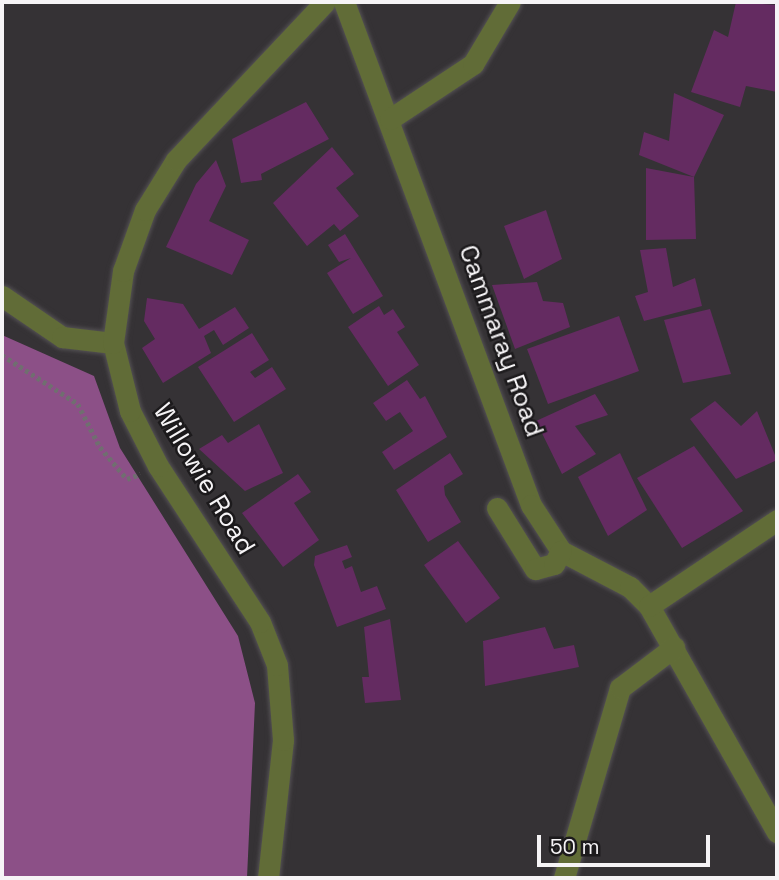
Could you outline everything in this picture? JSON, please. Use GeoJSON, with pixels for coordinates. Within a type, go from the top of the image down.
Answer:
{"type":"FeatureCollection","features":[{"type":"Feature","properties":{"kind":"street","name":"Willowie Road"},"geometry":{"type":"LineString","coordinates":[[268,878],[283,740],[276,665],[260,622],[158,466],[130,411],[113,343],[123,271],[145,210],[176,160],[325,2]]}},
{"type":"Feature","properties":{"kind":"street","name":"Cammaray Road"},"geometry":{"type":"LineString","coordinates":[[344,2],[390,119],[531,505],[561,551],[630,587],[649,606],[777,832]]}},
{"type":"Feature","properties":{"kind":"street"},"geometry":{"type":"LineString","coordinates":[[390,119],[473,64],[510,2]]}},
{"type":"Feature","properties":{"kind":"street"},"geometry":{"type":"LineString","coordinates":[[2,296],[62,337],[113,343]]}},
{"type":"Feature","properties":{"kind":"street"},"geometry":{"type":"LineString","coordinates":[[497,508],[535,569],[554,564],[561,551]]}},
{"type":"Feature","properties":{"kind":"street"},"geometry":{"type":"LineString","coordinates":[[649,606],[777,520]]}},
{"type":"Feature","properties":{"kind":"street"},"geometry":{"type":"LineString","coordinates":[[564,878],[620,688],[674,647]]}},
{"type":"Feature","properties":{"kind":"path"},"geometry":{"type":"LineString","coordinates":[[2,355],[78,404],[100,447],[127,479],[158,466]]}},
{"type":"Feature","properties":{"kind":"shaded area"},"geometry":{"type":"Polygon","coordinates":[[[2,335],[94,376],[120,448],[238,636],[255,703],[247,878],[2,878],[2,335]]]}},
{"type":"Feature","properties":{"kind":"building"},"geometry":{"type":"Polygon","coordinates":[[[736,2],[777,5],[777,92],[746,86],[740,107],[691,92],[714,30],[728,37],[736,2]]]}},
{"type":"Feature","properties":{"kind":"building"},"geometry":{"type":"Polygon","coordinates":[[[674,93],[724,115],[694,177],[639,155],[644,132],[669,141],[674,93]]]}},
{"type":"Feature","properties":{"kind":"building"},"geometry":{"type":"Polygon","coordinates":[[[306,102],[329,139],[261,174],[262,180],[241,183],[232,139],[306,102]]]}},
{"type":"Feature","properties":{"kind":"building"},"geometry":{"type":"Polygon","coordinates":[[[332,147],[354,174],[336,188],[359,216],[340,231],[334,224],[307,246],[273,203],[332,147]]]}},
{"type":"Feature","properties":{"kind":"building"},"geometry":{"type":"Polygon","coordinates":[[[216,160],[226,186],[209,221],[249,240],[232,275],[166,247],[196,184],[216,160]]]}},
{"type":"Feature","properties":{"kind":"building"},"geometry":{"type":"Polygon","coordinates":[[[646,168],[694,177],[696,239],[646,240],[646,168]]]}},
{"type":"Feature","properties":{"kind":"building"},"geometry":{"type":"Polygon","coordinates":[[[546,210],[562,259],[524,279],[504,226],[546,210]]]}},
{"type":"Feature","properties":{"kind":"building"},"geometry":{"type":"Polygon","coordinates":[[[345,234],[383,296],[353,314],[327,273],[351,258],[339,262],[328,245],[345,234]]]}},
{"type":"Feature","properties":{"kind":"building"},"geometry":{"type":"Polygon","coordinates":[[[666,248],[673,287],[695,278],[702,306],[644,321],[635,296],[648,292],[640,250],[666,248]]]}},
{"type":"Feature","properties":{"kind":"building"},"geometry":{"type":"Polygon","coordinates":[[[537,282],[543,301],[563,303],[570,327],[515,349],[492,285],[537,282]]]}},
{"type":"Feature","properties":{"kind":"building"},"geometry":{"type":"Polygon","coordinates":[[[147,298],[183,304],[199,329],[235,307],[249,328],[223,345],[214,330],[204,336],[211,353],[163,383],[142,348],[155,339],[144,321],[147,298]]]}},
{"type":"Feature","properties":{"kind":"building"},"geometry":{"type":"Polygon","coordinates":[[[379,306],[384,315],[393,309],[405,327],[397,332],[419,365],[388,386],[348,327],[379,306]]]}},
{"type":"Feature","properties":{"kind":"building"},"geometry":{"type":"Polygon","coordinates":[[[710,309],[731,374],[683,383],[664,320],[710,309]]]}},
{"type":"Feature","properties":{"kind":"building"},"geometry":{"type":"Polygon","coordinates":[[[619,316],[639,371],[548,404],[527,349],[619,316]]]}},
{"type":"Feature","properties":{"kind":"building"},"geometry":{"type":"Polygon","coordinates":[[[252,333],[269,360],[250,372],[255,378],[272,367],[286,389],[234,422],[198,367],[252,333]]]}},
{"type":"Feature","properties":{"kind":"building"},"geometry":{"type":"Polygon","coordinates":[[[407,380],[420,399],[425,396],[447,437],[394,470],[382,452],[413,431],[400,412],[386,421],[373,403],[407,380]]]}},
{"type":"Feature","properties":{"kind":"building"},"geometry":{"type":"Polygon","coordinates":[[[595,394],[608,415],[575,426],[596,454],[562,474],[536,421],[595,394]]]}},
{"type":"Feature","properties":{"kind":"building"},"geometry":{"type":"Polygon","coordinates":[[[715,401],[741,426],[757,411],[777,460],[736,479],[690,419],[715,401]]]}},
{"type":"Feature","properties":{"kind":"building"},"geometry":{"type":"Polygon","coordinates":[[[259,424],[283,473],[245,491],[199,449],[222,435],[228,443],[259,424]]]}},
{"type":"Feature","properties":{"kind":"building"},"geometry":{"type":"Polygon","coordinates":[[[694,446],[743,511],[682,548],[637,478],[694,446]]]}},
{"type":"Feature","properties":{"kind":"building"},"geometry":{"type":"Polygon","coordinates":[[[450,453],[463,474],[444,486],[445,495],[461,522],[428,542],[396,490],[450,453]]]}},
{"type":"Feature","properties":{"kind":"building"},"geometry":{"type":"Polygon","coordinates":[[[620,453],[647,510],[608,536],[578,477],[620,453]]]}},
{"type":"Feature","properties":{"kind":"building"},"geometry":{"type":"Polygon","coordinates":[[[298,474],[311,492],[294,503],[319,540],[283,567],[242,513],[298,474]]]}},
{"type":"Feature","properties":{"kind":"building"},"geometry":{"type":"Polygon","coordinates":[[[458,541],[500,598],[466,623],[424,565],[458,541]]]}},
{"type":"Feature","properties":{"kind":"building"},"geometry":{"type":"Polygon","coordinates":[[[347,545],[352,557],[342,561],[345,569],[352,566],[361,592],[377,586],[386,609],[337,627],[314,565],[315,556],[347,545]]]}},
{"type":"Feature","properties":{"kind":"building"},"geometry":{"type":"Polygon","coordinates":[[[390,619],[401,700],[365,703],[362,677],[369,677],[364,627],[390,619]]]}},
{"type":"Feature","properties":{"kind":"building"},"geometry":{"type":"Polygon","coordinates":[[[545,627],[554,649],[574,645],[579,667],[485,686],[483,641],[545,627]]]}}]}
